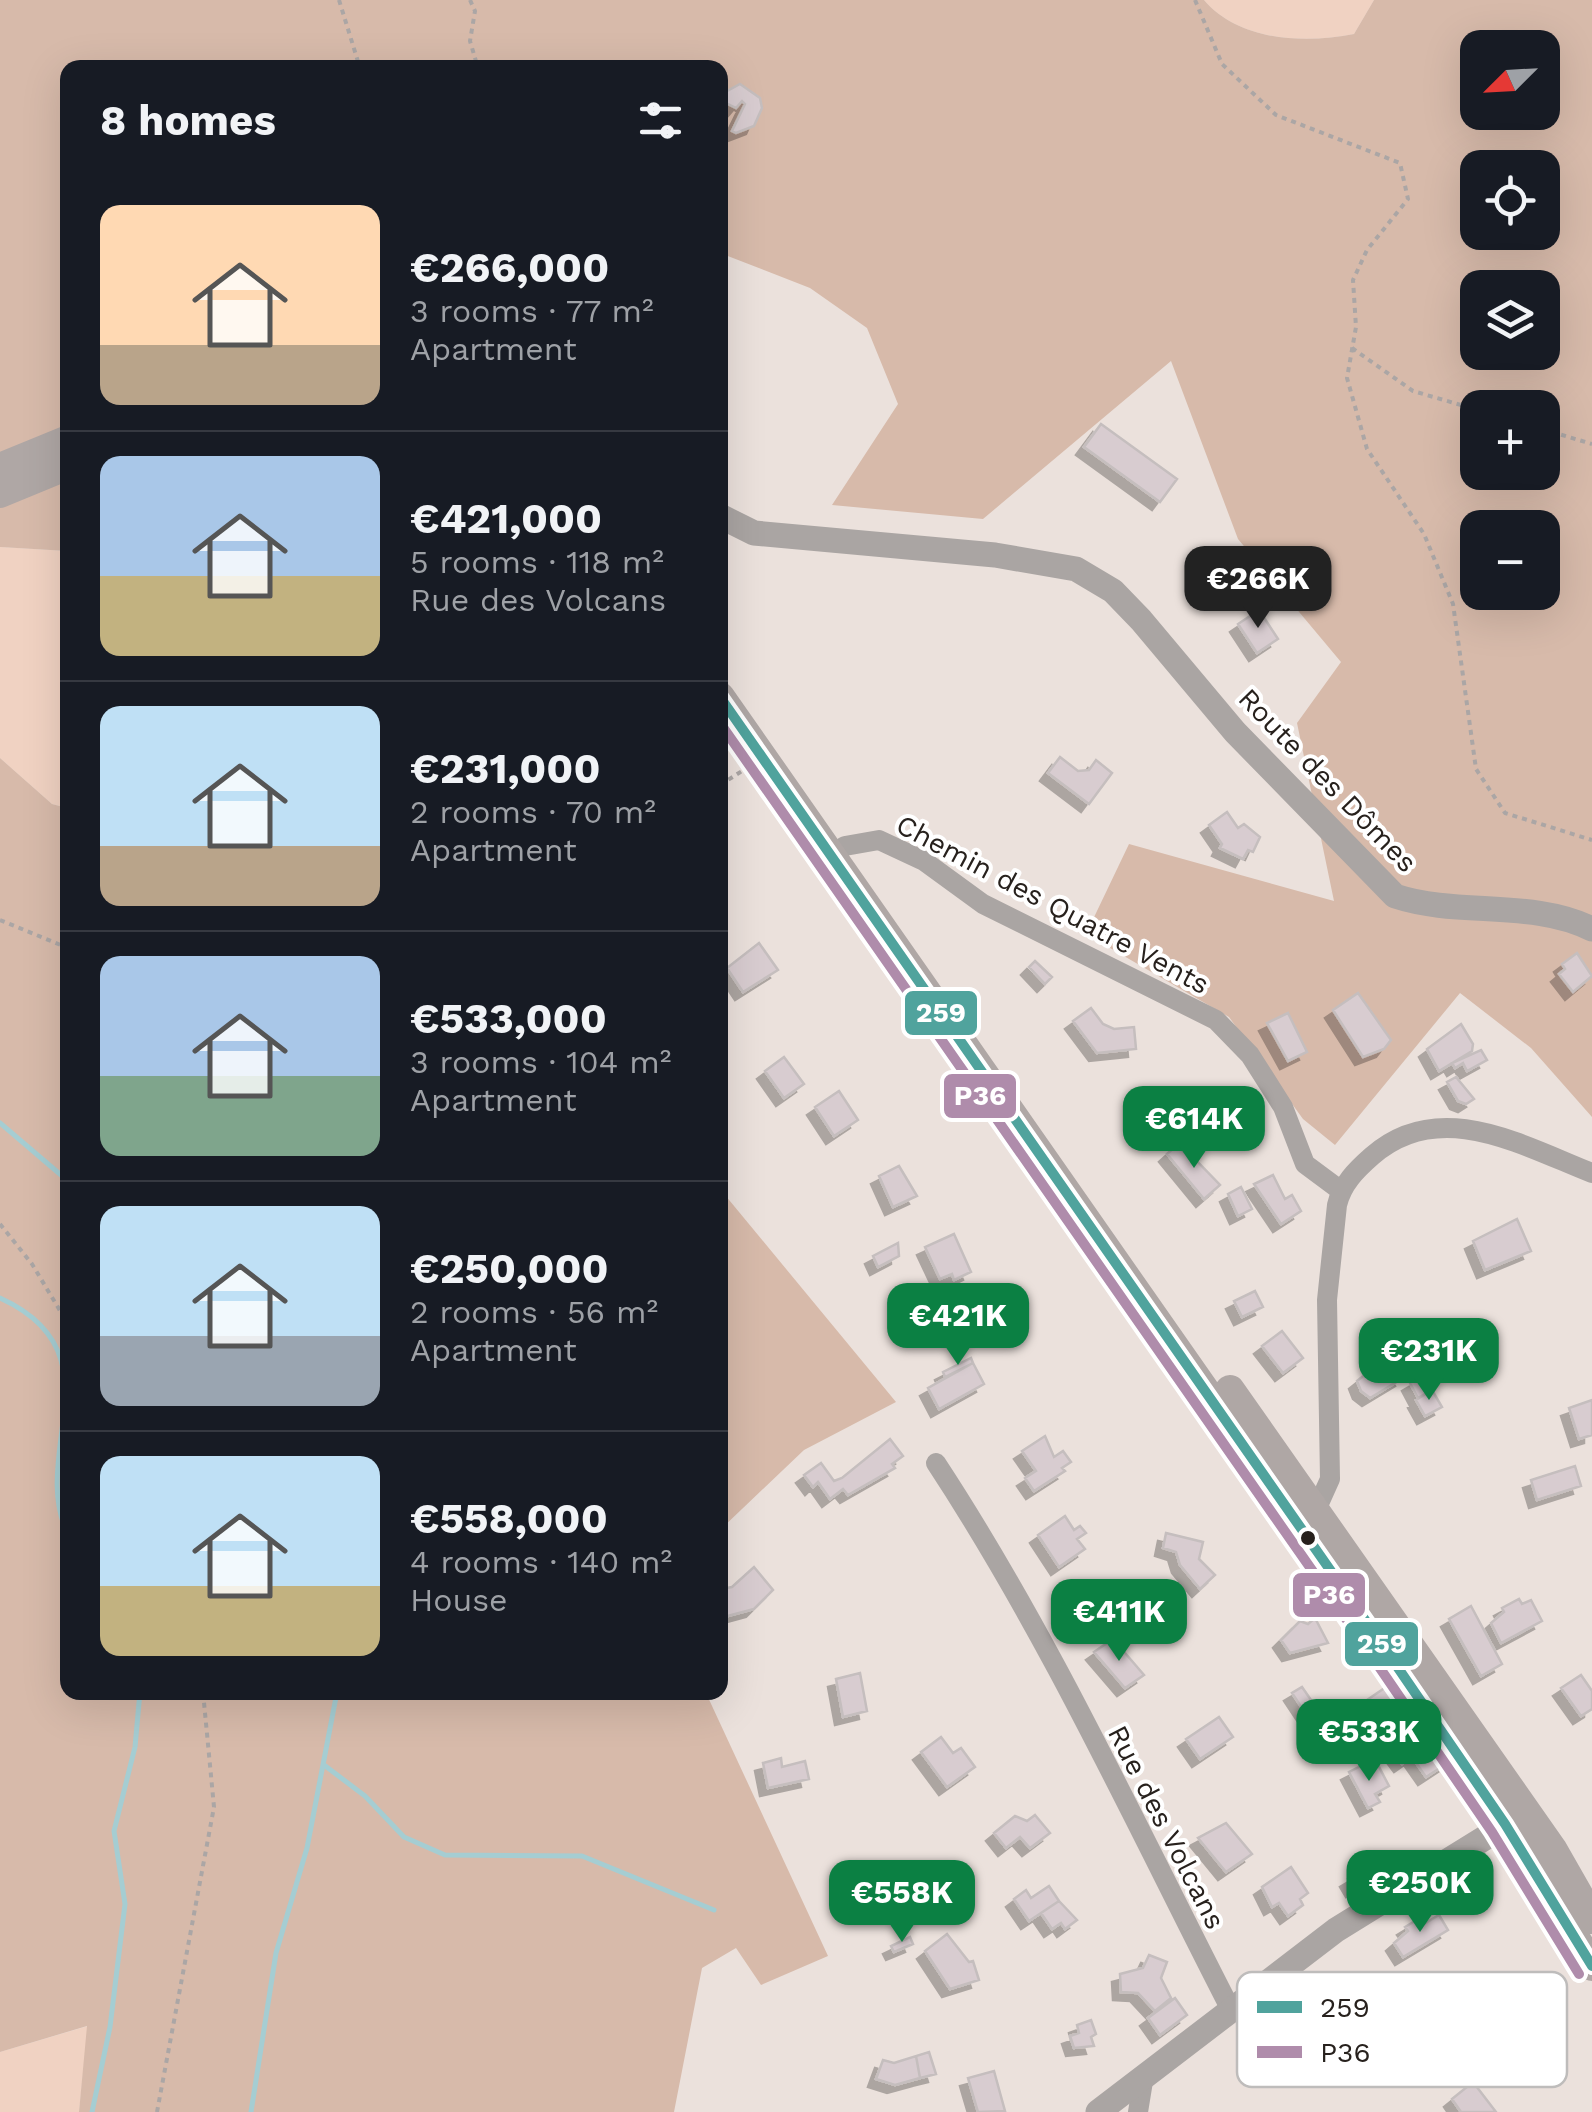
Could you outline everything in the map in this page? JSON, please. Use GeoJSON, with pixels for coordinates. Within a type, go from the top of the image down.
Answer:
{"type":"FeatureCollection","features":[{"type":"Feature","properties":{"kind":"main road"},"geometry":{"type":"LineString","coordinates":[[0,468],[60,443]]}},
{"type":"Feature","properties":{"kind":"main road"},"geometry":{"type":"LineString","coordinates":[[0,493],[60,469]]}},
{"type":"Feature","properties":{"kind":"main road"},"geometry":{"type":"LineString","coordinates":[[728,683],[838,851],[1516,1818],[1592,1919]]}},
{"type":"Feature","properties":{"kind":"main road"},"geometry":{"type":"LineString","coordinates":[[728,707],[838,851]]}},
{"type":"Feature","properties":{"kind":"main road"},"geometry":{"type":"LineString","coordinates":[[1516,1818],[1592,1966]]}},
{"type":"Feature","properties":{"kind":"street","name":"Route des Dômes"},"geometry":{"type":"LineString","coordinates":[[728,520],[754,533],[994,555],[1076,569],[1112,591],[1142,620],[1234,732],[1395,896],[1429,907],[1566,916],[1592,929]]}},
{"type":"Feature","properties":{"kind":"street","name":"Chemin des Quatre Vents"},"geometry":{"type":"LineString","coordinates":[[838,851],[878,840],[924,861],[983,904],[1216,1020],[1250,1054],[1283,1107],[1305,1164],[1340,1190]]}},
{"type":"Feature","properties":{"kind":"street"},"geometry":{"type":"LineString","coordinates":[[1309,1522],[1330,1479],[1328,1300],[1340,1190],[1389,1141],[1421,1128],[1460,1127],[1499,1136],[1592,1172]]}},
{"type":"Feature","properties":{"kind":"street","name":"Rue des Volcans"},"geometry":{"type":"LineString","coordinates":[[936,1463],[1062,1683],[1230,2008]]}},
{"type":"Feature","properties":{"kind":"street"},"geometry":{"type":"LineString","coordinates":[[1279,1972],[1336,1930],[1516,1818]]}},
{"type":"Feature","properties":{"kind":"street"},"geometry":{"type":"LineString","coordinates":[[1098,2112],[1237,2003]]}},
{"type":"Feature","properties":{"kind":"street"},"geometry":{"type":"LineString","coordinates":[[1138,2112],[1144,2075]]}},
{"type":"Feature","properties":{"kind":"path"},"geometry":{"type":"LineString","coordinates":[[339,0],[358,60]]}},
{"type":"Feature","properties":{"kind":"path"},"geometry":{"type":"LineString","coordinates":[[470,0],[474,11],[470,41],[476,60]]}},
{"type":"Feature","properties":{"kind":"path"},"geometry":{"type":"LineString","coordinates":[[1195,0],[1222,64],[1276,115],[1400,163],[1408,199],[1366,250],[1353,280],[1352,348],[1347,378],[1367,449],[1424,534],[1453,604],[1476,768],[1505,813],[1592,840]]}},
{"type":"Feature","properties":{"kind":"path"},"geometry":{"type":"LineString","coordinates":[[1352,348],[1414,391],[1460,405]]}},
{"type":"Feature","properties":{"kind":"path"},"geometry":{"type":"LineString","coordinates":[[1560,434],[1592,444]]}},
{"type":"Feature","properties":{"kind":"path"},"geometry":{"type":"LineString","coordinates":[[0,920],[60,945]]}},
{"type":"Feature","properties":{"kind":"path"},"geometry":{"type":"LineString","coordinates":[[0,1224],[32,1264],[60,1311]]}},
{"type":"Feature","properties":{"kind":"path"},"geometry":{"type":"LineString","coordinates":[[157,2112],[214,1808],[204,1700]]}},
{"type":"Feature","properties":{"kind":"shaded area"},"geometry":{"type":"Polygon","coordinates":[[[0,0],[1204,0],[1218,14],[1254,31],[1314,39],[1354,34],[1374,0],[1592,0],[1592,1117],[1531,1048],[1460,993],[1335,1145],[1303,1119],[1229,1017],[1086,934],[1129,844],[1334,901],[1297,723],[1341,662],[1238,539],[1171,361],[983,519],[832,505],[898,404],[867,328],[810,288],[728,256],[728,60],[60,60],[60,551],[0,547],[0,0]]]}},
{"type":"Feature","properties":{"kind":"shaded area"},"geometry":{"type":"Polygon","coordinates":[[[1204,0],[1374,0],[1354,34],[1314,39],[1254,31],[1218,14],[1204,0]]]}},
{"type":"Feature","properties":{"kind":"shaded area"},"geometry":{"type":"Polygon","coordinates":[[[0,547],[60,551],[60,806],[52,804],[0,758],[0,547]]]}},
{"type":"Feature","properties":{"kind":"shaded area"},"geometry":{"type":"Polygon","coordinates":[[[0,758],[52,804],[60,806],[60,1700],[709,1700],[828,1956],[761,1985],[736,1948],[702,1968],[674,2112],[79,2112],[87,2026],[0,2052],[0,758]]]}},
{"type":"Feature","properties":{"kind":"shaded area"},"geometry":{"type":"Polygon","coordinates":[[[728,1199],[896,1402],[804,1450],[728,1522],[728,1199]]]}},
{"type":"Feature","properties":{"kind":"shaded area"},"geometry":{"type":"Polygon","coordinates":[[[88,2026],[79,2112],[0,2112],[0,2052],[88,2026]]]}},
{"type":"Feature","properties":{"kind":"building"},"geometry":{"type":"Polygon","coordinates":[[[740,84],[760,98],[762,108],[754,126],[732,131],[745,104],[742,101],[736,108],[728,104],[728,91],[740,84]]]}},
{"type":"Feature","properties":{"kind":"building"},"geometry":{"type":"Polygon","coordinates":[[[1101,424],[1177,479],[1160,502],[1084,447],[1101,424]]]}},
{"type":"Feature","properties":{"kind":"building"},"geometry":{"type":"Polygon","coordinates":[[[1259,610],[1278,639],[1257,653],[1238,624],[1259,610]]]}},
{"type":"Feature","properties":{"kind":"building"},"geometry":{"type":"Polygon","coordinates":[[[1060,757],[1078,771],[1089,770],[1096,760],[1112,773],[1089,804],[1048,773],[1060,757]]]}},
{"type":"Feature","properties":{"kind":"building"},"geometry":{"type":"Polygon","coordinates":[[[1227,812],[1238,828],[1244,824],[1260,837],[1253,852],[1248,850],[1243,859],[1220,848],[1222,844],[1209,825],[1227,812]]]}},
{"type":"Feature","properties":{"kind":"building"},"geometry":{"type":"Polygon","coordinates":[[[759,943],[778,970],[743,992],[728,967],[759,943]]]}},
{"type":"Feature","properties":{"kind":"building"},"geometry":{"type":"Polygon","coordinates":[[[1577,953],[1592,976],[1573,992],[1559,974],[1565,969],[1562,964],[1577,953]]]}},
{"type":"Feature","properties":{"kind":"building"},"geometry":{"type":"Polygon","coordinates":[[[1035,961],[1052,977],[1045,984],[1029,967],[1035,961]]]}},
{"type":"Feature","properties":{"kind":"building"},"geometry":{"type":"Polygon","coordinates":[[[1358,993],[1391,1040],[1384,1049],[1363,1057],[1333,1010],[1358,993]]]}},
{"type":"Feature","properties":{"kind":"building"},"geometry":{"type":"Polygon","coordinates":[[[1091,1008],[1103,1024],[1114,1029],[1134,1027],[1136,1049],[1097,1053],[1073,1021],[1091,1008]]]}},
{"type":"Feature","properties":{"kind":"building"},"geometry":{"type":"Polygon","coordinates":[[[1288,1013],[1307,1052],[1288,1061],[1267,1023],[1288,1013]]]}},
{"type":"Feature","properties":{"kind":"building"},"geometry":{"type":"Polygon","coordinates":[[[1461,1024],[1473,1044],[1472,1051],[1439,1071],[1427,1049],[1461,1024]]]}},
{"type":"Feature","properties":{"kind":"building"},"geometry":{"type":"Polygon","coordinates":[[[1481,1050],[1487,1060],[1467,1071],[1463,1063],[1455,1068],[1452,1063],[1481,1050]]]}},
{"type":"Feature","properties":{"kind":"building"},"geometry":{"type":"Polygon","coordinates":[[[784,1057],[804,1084],[784,1098],[765,1071],[784,1057]]]}},
{"type":"Feature","properties":{"kind":"building"},"geometry":{"type":"Polygon","coordinates":[[[1456,1077],[1474,1099],[1466,1104],[1458,1101],[1447,1082],[1456,1077]]]}},
{"type":"Feature","properties":{"kind":"building"},"geometry":{"type":"Polygon","coordinates":[[[839,1091],[858,1120],[834,1136],[815,1107],[839,1091]]]}},
{"type":"Feature","properties":{"kind":"building"},"geometry":{"type":"Polygon","coordinates":[[[1177,1145],[1184,1152],[1190,1146],[1199,1155],[1195,1159],[1220,1185],[1204,1199],[1167,1154],[1177,1145]]]}},
{"type":"Feature","properties":{"kind":"building"},"geometry":{"type":"Polygon","coordinates":[[[899,1166],[917,1196],[893,1207],[879,1176],[899,1166]]]}},
{"type":"Feature","properties":{"kind":"building"},"geometry":{"type":"Polygon","coordinates":[[[1273,1175],[1285,1199],[1292,1195],[1301,1211],[1281,1224],[1254,1184],[1273,1175]]]}},
{"type":"Feature","properties":{"kind":"building"},"geometry":{"type":"Polygon","coordinates":[[[1241,1187],[1252,1209],[1238,1216],[1228,1194],[1241,1187]]]}},
{"type":"Feature","properties":{"kind":"building"},"geometry":{"type":"Polygon","coordinates":[[[1517,1219],[1531,1251],[1485,1270],[1473,1241],[1517,1219]]]}},
{"type":"Feature","properties":{"kind":"building"},"geometry":{"type":"Polygon","coordinates":[[[954,1234],[971,1272],[954,1280],[952,1274],[940,1279],[925,1247],[954,1234]]]}},
{"type":"Feature","properties":{"kind":"building"},"geometry":{"type":"Polygon","coordinates":[[[898,1243],[899,1256],[878,1267],[873,1256],[898,1243]]]}},
{"type":"Feature","properties":{"kind":"building"},"geometry":{"type":"Polygon","coordinates":[[[1255,1291],[1263,1307],[1242,1317],[1234,1301],[1255,1291]]]}},
{"type":"Feature","properties":{"kind":"building"},"geometry":{"type":"Polygon","coordinates":[[[1457,1321],[1464,1333],[1430,1355],[1421,1340],[1438,1326],[1457,1321]]]}},
{"type":"Feature","properties":{"kind":"building"},"geometry":{"type":"Polygon","coordinates":[[[1282,1331],[1303,1358],[1283,1373],[1262,1346],[1282,1331]]]}},
{"type":"Feature","properties":{"kind":"building"},"geometry":{"type":"Polygon","coordinates":[[[971,1358],[973,1363],[945,1377],[943,1372],[971,1358]]]}},
{"type":"Feature","properties":{"kind":"building"},"geometry":{"type":"Polygon","coordinates":[[[973,1363],[984,1384],[939,1409],[928,1388],[973,1363]]]}},
{"type":"Feature","properties":{"kind":"building"},"geometry":{"type":"Polygon","coordinates":[[[1377,1365],[1388,1372],[1396,1367],[1403,1378],[1370,1398],[1357,1381],[1377,1365]]]}},
{"type":"Feature","properties":{"kind":"building"},"geometry":{"type":"Polygon","coordinates":[[[1422,1376],[1430,1391],[1418,1398],[1410,1383],[1422,1376]]]}},
{"type":"Feature","properties":{"kind":"building"},"geometry":{"type":"Polygon","coordinates":[[[1432,1390],[1442,1407],[1425,1416],[1416,1400],[1432,1390]]]}},
{"type":"Feature","properties":{"kind":"building"},"geometry":{"type":"Polygon","coordinates":[[[1592,1400],[1592,1435],[1579,1439],[1569,1408],[1592,1400]]]}},
{"type":"Feature","properties":{"kind":"building"},"geometry":{"type":"Polygon","coordinates":[[[1045,1436],[1054,1457],[1063,1451],[1071,1462],[1062,1468],[1065,1471],[1034,1491],[1025,1478],[1036,1471],[1022,1451],[1045,1436]]]}},
{"type":"Feature","properties":{"kind":"building"},"geometry":{"type":"Polygon","coordinates":[[[890,1439],[903,1456],[892,1464],[895,1468],[848,1495],[843,1489],[830,1499],[818,1482],[813,1487],[804,1475],[821,1463],[834,1481],[842,1478],[890,1439]]]}},
{"type":"Feature","properties":{"kind":"building"},"geometry":{"type":"Polygon","coordinates":[[[1575,1466],[1581,1486],[1537,1500],[1531,1480],[1575,1466]]]}},
{"type":"Feature","properties":{"kind":"building"},"geometry":{"type":"Polygon","coordinates":[[[1065,1516],[1074,1530],[1080,1526],[1086,1533],[1077,1539],[1085,1549],[1059,1567],[1038,1535],[1065,1516]]]}},
{"type":"Feature","properties":{"kind":"building"},"geometry":{"type":"Polygon","coordinates":[[[1166,1533],[1203,1542],[1199,1559],[1215,1575],[1200,1589],[1180,1565],[1176,1552],[1163,1548],[1166,1533]]]}},
{"type":"Feature","properties":{"kind":"building"},"geometry":{"type":"Polygon","coordinates":[[[754,1567],[773,1590],[754,1609],[728,1616],[728,1588],[754,1567]]]}},
{"type":"Feature","properties":{"kind":"building"},"geometry":{"type":"Polygon","coordinates":[[[1519,1599],[1522,1604],[1531,1600],[1542,1621],[1501,1643],[1491,1623],[1504,1612],[1502,1608],[1519,1599]]]}},
{"type":"Feature","properties":{"kind":"building"},"geometry":{"type":"Polygon","coordinates":[[[1471,1606],[1502,1664],[1481,1676],[1449,1619],[1471,1606]]]}},
{"type":"Feature","properties":{"kind":"building"},"geometry":{"type":"Polygon","coordinates":[[[1315,1618],[1328,1643],[1290,1653],[1281,1640],[1300,1621],[1308,1624],[1315,1618]]]}},
{"type":"Feature","properties":{"kind":"building"},"geometry":{"type":"Polygon","coordinates":[[[1113,1639],[1144,1675],[1125,1688],[1094,1652],[1113,1639]]]}},
{"type":"Feature","properties":{"kind":"building"},"geometry":{"type":"Polygon","coordinates":[[[860,1673],[867,1711],[843,1717],[836,1679],[860,1673]]]}},
{"type":"Feature","properties":{"kind":"building"},"geometry":{"type":"Polygon","coordinates":[[[1581,1675],[1592,1691],[1592,1709],[1581,1716],[1561,1688],[1581,1675]]]}},
{"type":"Feature","properties":{"kind":"building"},"geometry":{"type":"Polygon","coordinates":[[[1389,1685],[1446,1764],[1426,1777],[1412,1757],[1402,1764],[1368,1719],[1377,1712],[1367,1700],[1389,1685]]]}},
{"type":"Feature","properties":{"kind":"building"},"geometry":{"type":"Polygon","coordinates":[[[1302,1687],[1320,1713],[1310,1720],[1292,1693],[1302,1687]]]}},
{"type":"Feature","properties":{"kind":"building"},"geometry":{"type":"Polygon","coordinates":[[[1219,1717],[1233,1737],[1200,1759],[1186,1739],[1219,1717]]]}},
{"type":"Feature","properties":{"kind":"building"},"geometry":{"type":"Polygon","coordinates":[[[941,1737],[953,1753],[961,1748],[975,1767],[947,1787],[921,1752],[941,1737]]]}},
{"type":"Feature","properties":{"kind":"building"},"geometry":{"type":"Polygon","coordinates":[[[781,1758],[782,1767],[805,1761],[809,1779],[768,1788],[763,1763],[781,1758]]]}},
{"type":"Feature","properties":{"kind":"building"},"geometry":{"type":"Polygon","coordinates":[[[1363,1765],[1366,1771],[1378,1765],[1389,1786],[1375,1794],[1380,1802],[1368,1808],[1349,1772],[1363,1765]]]}},
{"type":"Feature","properties":{"kind":"building"},"geometry":{"type":"Polygon","coordinates":[[[1035,1815],[1050,1833],[1030,1848],[1020,1837],[1006,1848],[994,1833],[1015,1816],[1027,1821],[1035,1815]]]}},
{"type":"Feature","properties":{"kind":"building"},"geometry":{"type":"Polygon","coordinates":[[[1226,1823],[1252,1854],[1226,1872],[1198,1838],[1226,1823]]]}},
{"type":"Feature","properties":{"kind":"building"},"geometry":{"type":"Polygon","coordinates":[[[1392,1853],[1397,1863],[1354,1889],[1348,1879],[1392,1853]]]}},
{"type":"Feature","properties":{"kind":"building"},"geometry":{"type":"Polygon","coordinates":[[[1291,1867],[1308,1893],[1300,1899],[1303,1905],[1288,1916],[1279,1903],[1272,1907],[1262,1887],[1291,1867]]]}},
{"type":"Feature","properties":{"kind":"building"},"geometry":{"type":"Polygon","coordinates":[[[1049,1886],[1059,1901],[1029,1921],[1014,1899],[1026,1890],[1031,1898],[1049,1886]]]}},
{"type":"Feature","properties":{"kind":"building"},"geometry":{"type":"Polygon","coordinates":[[[1059,1901],[1077,1920],[1065,1929],[1061,1923],[1052,1929],[1041,1913],[1059,1901]]]}},
{"type":"Feature","properties":{"kind":"building"},"geometry":{"type":"Polygon","coordinates":[[[1439,1915],[1448,1930],[1403,1957],[1394,1943],[1408,1931],[1405,1927],[1415,1921],[1419,1927],[1439,1915]]]}},
{"type":"Feature","properties":{"kind":"building"},"geometry":{"type":"Polygon","coordinates":[[[947,1934],[969,1962],[973,1961],[979,1980],[950,1989],[925,1951],[947,1934]]]}},
{"type":"Feature","properties":{"kind":"building"},"geometry":{"type":"Polygon","coordinates":[[[910,1937],[913,1944],[894,1952],[891,1946],[910,1937]]]}},
{"type":"Feature","properties":{"kind":"building"},"geometry":{"type":"Polygon","coordinates":[[[1149,1955],[1167,1962],[1161,1978],[1171,1998],[1155,2011],[1138,1993],[1121,1992],[1120,1974],[1143,1968],[1149,1955]]]}},
{"type":"Feature","properties":{"kind":"building"},"geometry":{"type":"Polygon","coordinates":[[[1175,1998],[1187,2015],[1160,2035],[1148,2018],[1175,1998]]]}},
{"type":"Feature","properties":{"kind":"building"},"geometry":{"type":"Polygon","coordinates":[[[1091,2020],[1096,2034],[1091,2037],[1094,2046],[1074,2048],[1070,2036],[1079,2033],[1077,2025],[1091,2020]]]}},
{"type":"Feature","properties":{"kind":"building"},"geometry":{"type":"Polygon","coordinates":[[[929,2052],[936,2074],[920,2078],[916,2056],[929,2052]]]}},
{"type":"Feature","properties":{"kind":"building"},"geometry":{"type":"Polygon","coordinates":[[[916,2056],[920,2078],[895,2085],[876,2079],[883,2060],[894,2063],[916,2056]]]}},
{"type":"Feature","properties":{"kind":"building"},"geometry":{"type":"Polygon","coordinates":[[[994,2071],[1005,2111],[978,2112],[968,2078],[994,2071]]]}},
{"type":"Feature","properties":{"kind":"building"},"geometry":{"type":"Polygon","coordinates":[[[1467,2087],[1477,2087],[1496,2112],[1461,2112],[1452,2099],[1467,2087]]]}},
{"type":"Feature","properties":{"kind":"waterway"},"geometry":{"type":"LineString","coordinates":[[0,1123],[60,1174]]}},
{"type":"Feature","properties":{"kind":"waterway"},"geometry":{"type":"LineString","coordinates":[[0,1298],[36,1321],[56,1347],[60,1362]]}},
{"type":"Feature","properties":{"kind":"waterway"},"geometry":{"type":"LineString","coordinates":[[60,1450],[60,1506]]}},
{"type":"Feature","properties":{"kind":"waterway"},"geometry":{"type":"LineString","coordinates":[[92,2112],[110,2027],[125,1904],[114,1831],[135,1747],[139,1700]]}},
{"type":"Feature","properties":{"kind":"waterway"},"geometry":{"type":"LineString","coordinates":[[251,2112],[276,1953],[307,1848],[335,1700]]}},
{"type":"Feature","properties":{"kind":"waterway"},"geometry":{"type":"LineString","coordinates":[[324,1765],[365,1796],[404,1837],[445,1855],[582,1856],[714,1910]]}},
{"type":"Feature","properties":{"kind":"transit line","name":"259"},"geometry":{"type":"LineString","coordinates":[[728,708],[1370,1627],[1505,1824],[1592,1966]]}},
{"type":"Feature","properties":{"kind":"transit line","name":"P36"},"geometry":{"type":"LineString","coordinates":[[728,734],[1358,1636],[1492,1832],[1579,1974]]}}]}
